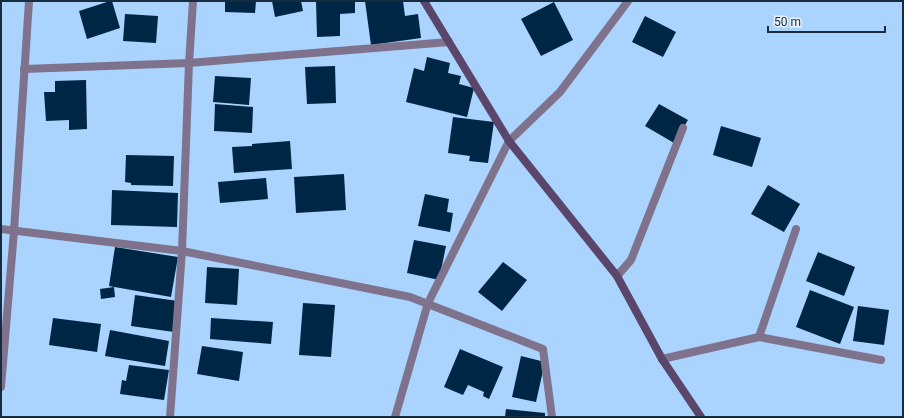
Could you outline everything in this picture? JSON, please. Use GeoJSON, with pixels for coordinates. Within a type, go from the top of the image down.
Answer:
{"type":"FeatureCollection","features":[{"type":"Feature","properties":{"kind":"street"},"geometry":{"type":"LineString","coordinates":[[1,387],[14,231],[29,1]]}},
{"type":"Feature","properties":{"kind":"street"},"geometry":{"type":"LineString","coordinates":[[170,417],[182,251],[189,63],[193,1]]}},
{"type":"Feature","properties":{"kind":"street"},"geometry":{"type":"LineString","coordinates":[[424,1],[509,141],[617,276],[662,359],[701,417]]}},
{"type":"Feature","properties":{"kind":"street"},"geometry":{"type":"LineString","coordinates":[[395,417],[428,303],[509,141],[560,92],[628,1]]}},
{"type":"Feature","properties":{"kind":"street"},"geometry":{"type":"LineString","coordinates":[[24,69],[189,63],[449,42]]}},
{"type":"Feature","properties":{"kind":"street"},"geometry":{"type":"LineString","coordinates":[[617,276],[631,260],[683,128]]}},
{"type":"Feature","properties":{"kind":"street"},"geometry":{"type":"LineString","coordinates":[[1,229],[182,251],[410,297],[428,303],[543,349],[552,417]]}},
{"type":"Feature","properties":{"kind":"street"},"geometry":{"type":"LineString","coordinates":[[759,337],[796,229]]}},
{"type":"Feature","properties":{"kind":"street"},"geometry":{"type":"LineString","coordinates":[[662,359],[759,337],[880,360]]}},
{"type":"Feature","properties":{"kind":"building"},"geometry":{"type":"Polygon","coordinates":[[[112,1],[120,28],[87,39],[79,11],[112,1]]]}},
{"type":"Feature","properties":{"kind":"building"},"geometry":{"type":"Polygon","coordinates":[[[225,1],[256,1],[255,13],[225,12],[225,1]]]}},
{"type":"Feature","properties":{"kind":"building"},"geometry":{"type":"Polygon","coordinates":[[[272,1],[301,1],[303,11],[275,17],[272,1]]]}},
{"type":"Feature","properties":{"kind":"building"},"geometry":{"type":"Polygon","coordinates":[[[316,1],[355,1],[355,13],[340,14],[340,36],[317,37],[316,1]]]}},
{"type":"Feature","properties":{"kind":"building"},"geometry":{"type":"Polygon","coordinates":[[[365,1],[403,1],[405,16],[418,14],[421,38],[371,45],[365,1]]]}},
{"type":"Feature","properties":{"kind":"building"},"geometry":{"type":"Polygon","coordinates":[[[554,2],[573,40],[541,56],[521,19],[554,2]]]}},
{"type":"Feature","properties":{"kind":"building"},"geometry":{"type":"Polygon","coordinates":[[[125,14],[158,16],[156,43],[123,41],[125,14]]]}},
{"type":"Feature","properties":{"kind":"building"},"geometry":{"type":"Polygon","coordinates":[[[645,16],[676,32],[663,57],[632,42],[645,16]]]}},
{"type":"Feature","properties":{"kind":"building"},"geometry":{"type":"Polygon","coordinates":[[[427,57],[450,63],[448,73],[461,76],[459,84],[474,88],[467,117],[406,102],[414,68],[424,71],[427,57]]]}},
{"type":"Feature","properties":{"kind":"building"},"geometry":{"type":"Polygon","coordinates":[[[335,66],[336,103],[307,104],[305,67],[335,66]]]}},
{"type":"Feature","properties":{"kind":"building"},"geometry":{"type":"Polygon","coordinates":[[[215,76],[251,78],[249,105],[213,102],[215,76]]]}},
{"type":"Feature","properties":{"kind":"building"},"geometry":{"type":"Polygon","coordinates":[[[86,80],[87,129],[69,130],[69,120],[46,121],[44,92],[55,92],[55,81],[86,80]]]}},
{"type":"Feature","properties":{"kind":"building"},"geometry":{"type":"Polygon","coordinates":[[[215,104],[253,107],[252,133],[214,131],[215,104]]]}},
{"type":"Feature","properties":{"kind":"building"},"geometry":{"type":"Polygon","coordinates":[[[659,104],[688,120],[674,143],[645,126],[659,104]]]}},
{"type":"Feature","properties":{"kind":"building"},"geometry":{"type":"Polygon","coordinates":[[[453,117],[494,122],[488,163],[469,161],[470,156],[448,153],[453,117]]]}},
{"type":"Feature","properties":{"kind":"building"},"geometry":{"type":"Polygon","coordinates":[[[721,126],[761,138],[752,167],[713,155],[721,126]]]}},
{"type":"Feature","properties":{"kind":"building"},"geometry":{"type":"Polygon","coordinates":[[[290,141],[292,169],[234,173],[232,147],[290,141]]]}},
{"type":"Feature","properties":{"kind":"building"},"geometry":{"type":"Polygon","coordinates":[[[126,155],[174,156],[173,186],[131,185],[131,183],[125,182],[126,155]]]}},
{"type":"Feature","properties":{"kind":"building"},"geometry":{"type":"Polygon","coordinates":[[[344,174],[346,210],[296,213],[294,177],[344,174]]]}},
{"type":"Feature","properties":{"kind":"building"},"geometry":{"type":"Polygon","coordinates":[[[266,178],[268,199],[220,203],[218,182],[266,178]]]}},
{"type":"Feature","properties":{"kind":"building"},"geometry":{"type":"Polygon","coordinates":[[[768,185],[800,204],[784,232],[751,214],[768,185]]]}},
{"type":"Feature","properties":{"kind":"building"},"geometry":{"type":"Polygon","coordinates":[[[112,190],[178,193],[177,227],[111,225],[112,190]]]}},
{"type":"Feature","properties":{"kind":"building"},"geometry":{"type":"Polygon","coordinates":[[[425,194],[449,199],[447,212],[453,213],[450,232],[418,226],[425,194]]]}},
{"type":"Feature","properties":{"kind":"building"},"geometry":{"type":"Polygon","coordinates":[[[414,240],[446,246],[439,280],[407,273],[414,240]]]}},
{"type":"Feature","properties":{"kind":"building"},"geometry":{"type":"Polygon","coordinates":[[[115,247],[178,257],[171,297],[109,286],[115,247]]]}},
{"type":"Feature","properties":{"kind":"building"},"geometry":{"type":"Polygon","coordinates":[[[818,252],[855,267],[844,296],[806,281],[818,252]]]}},
{"type":"Feature","properties":{"kind":"building"},"geometry":{"type":"Polygon","coordinates":[[[503,262],[527,280],[502,311],[478,292],[503,262]]]}},
{"type":"Feature","properties":{"kind":"building"},"geometry":{"type":"Polygon","coordinates":[[[207,267],[239,269],[237,305],[205,303],[207,267]]]}},
{"type":"Feature","properties":{"kind":"building"},"geometry":{"type":"Polygon","coordinates":[[[114,287],[115,297],[101,299],[100,289],[114,287]]]}},
{"type":"Feature","properties":{"kind":"building"},"geometry":{"type":"Polygon","coordinates":[[[810,290],[854,307],[840,344],[796,327],[810,290]]]}},
{"type":"Feature","properties":{"kind":"building"},"geometry":{"type":"Polygon","coordinates":[[[135,295],[178,301],[174,332],[131,326],[135,295]]]}},
{"type":"Feature","properties":{"kind":"building"},"geometry":{"type":"Polygon","coordinates":[[[303,303],[335,305],[331,357],[299,355],[303,303]]]}},
{"type":"Feature","properties":{"kind":"building"},"geometry":{"type":"Polygon","coordinates":[[[858,306],[889,310],[884,345],[853,341],[858,306]]]}},
{"type":"Feature","properties":{"kind":"building"},"geometry":{"type":"Polygon","coordinates":[[[53,318],[101,324],[97,352],[49,345],[53,318]]]}},
{"type":"Feature","properties":{"kind":"building"},"geometry":{"type":"Polygon","coordinates":[[[211,318],[273,322],[271,344],[210,339],[211,318]]]}},
{"type":"Feature","properties":{"kind":"building"},"geometry":{"type":"Polygon","coordinates":[[[110,330],[169,341],[165,366],[105,356],[110,330]]]}},
{"type":"Feature","properties":{"kind":"building"},"geometry":{"type":"Polygon","coordinates":[[[202,346],[243,352],[239,381],[197,374],[202,346]]]}},
{"type":"Feature","properties":{"kind":"building"},"geometry":{"type":"Polygon","coordinates":[[[460,349],[503,367],[489,399],[483,396],[484,392],[468,385],[463,395],[444,387],[460,349]]]}},
{"type":"Feature","properties":{"kind":"building"},"geometry":{"type":"Polygon","coordinates":[[[521,356],[545,362],[536,402],[512,397],[521,356]]]}},
{"type":"Feature","properties":{"kind":"building"},"geometry":{"type":"Polygon","coordinates":[[[129,365],[169,370],[164,400],[120,394],[122,380],[126,381],[129,365]]]}},
{"type":"Feature","properties":{"kind":"building"},"geometry":{"type":"Polygon","coordinates":[[[506,409],[545,413],[545,417],[505,417],[506,409]]]}}]}
